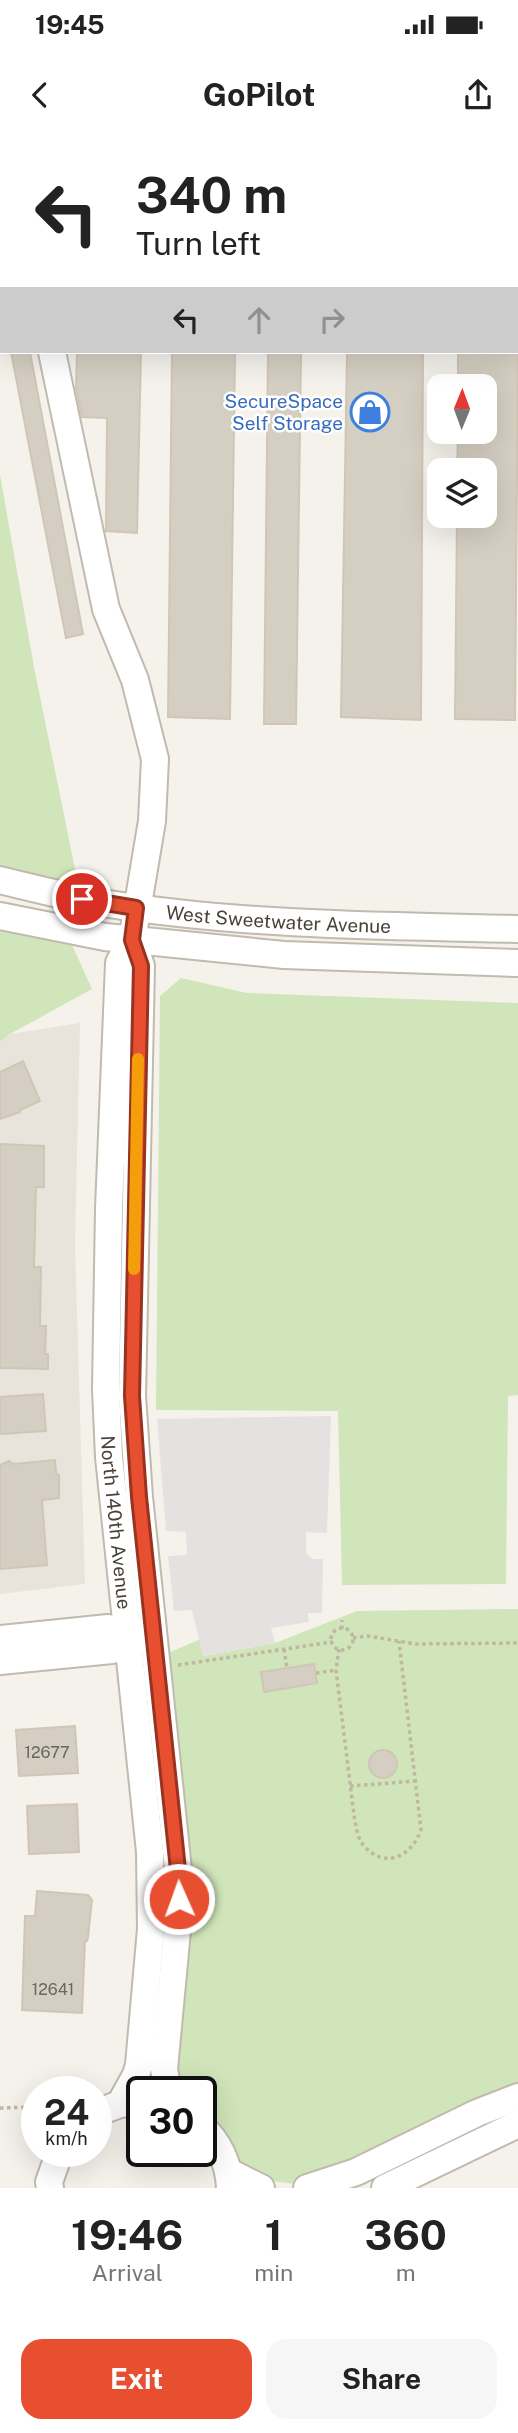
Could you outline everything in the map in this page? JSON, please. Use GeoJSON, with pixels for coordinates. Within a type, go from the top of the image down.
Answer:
{"type":"FeatureCollection","features":[{"type":"Feature","properties":{"kind":"street","name":"North 140th Avenue"},"geometry":{"type":"LineString","coordinates":[[52,354],[106,609],[135,680],[155,759],[152,821],[132,940],[141,966],[132,1396],[138,1485],[152,1906],[139,2065],[119,2106]]}},
{"type":"Feature","properties":{"kind":"street","name":"West Sweetwater Avenue"},"geometry":{"type":"LineString","coordinates":[[0,880],[136,908],[228,918],[326,924],[518,929]]}},
{"type":"Feature","properties":{"kind":"street","name":"West Sweetwater Avenue"},"geometry":{"type":"LineString","coordinates":[[0,916],[67,931],[132,940],[284,955],[518,963]]}},
{"type":"Feature","properties":{"kind":"street"},"geometry":{"type":"LineString","coordinates":[[0,1639],[108,1628],[141,1634]]}},
{"type":"Feature","properties":{"kind":"street","name":"North 140th Avenue"},"geometry":{"type":"LineString","coordinates":[[141,1634],[179,1879],[165,2076]]}},
{"type":"Feature","properties":{"kind":"street"},"geometry":{"type":"LineString","coordinates":[[0,1661],[112,1650],[141,1634]]}},
{"type":"Feature","properties":{"kind":"street"},"geometry":{"type":"LineString","coordinates":[[307,2188],[356,2172],[477,2113],[518,2097]]}},
{"type":"Feature","properties":{"kind":"street"},"geometry":{"type":"LineString","coordinates":[[385,2188],[518,2124]]}},
{"type":"Feature","properties":{"kind":"street"},"geometry":{"type":"LineString","coordinates":[[217,2146],[221,2151],[229,2180],[261,2188]]}},
{"type":"Feature","properties":{"kind":"street"},"geometry":{"type":"LineString","coordinates":[[50,2188],[49,2182],[54,2167]]}},
{"type":"Feature","properties":{"kind":"path"},"geometry":{"type":"LineString","coordinates":[[342,1620],[342,1629]]}},
{"type":"Feature","properties":{"kind":"path"},"geometry":{"type":"LineString","coordinates":[[332,1642],[333,1634],[342,1629],[349,1631],[353,1638],[350,1647],[339,1649]]}},
{"type":"Feature","properties":{"kind":"path"},"geometry":{"type":"LineString","coordinates":[[353,1638],[368,1636],[416,1644],[518,1643]]}},
{"type":"Feature","properties":{"kind":"path"},"geometry":{"type":"LineString","coordinates":[[339,1649],[336,1670],[359,1837],[366,1848],[381,1856],[395,1858],[416,1843],[421,1830],[400,1641]]}},
{"type":"Feature","properties":{"kind":"path"},"geometry":{"type":"LineString","coordinates":[[172,1666],[332,1642]]}},
{"type":"Feature","properties":{"kind":"path"},"geometry":{"type":"LineString","coordinates":[[332,1642],[339,1649]]}},
{"type":"Feature","properties":{"kind":"path"},"geometry":{"type":"LineString","coordinates":[[284,1649],[287,1668]]}},
{"type":"Feature","properties":{"kind":"path"},"geometry":{"type":"LineString","coordinates":[[316,1673],[336,1670]]}},
{"type":"Feature","properties":{"kind":"path"},"geometry":{"type":"LineString","coordinates":[[350,1786],[417,1782]]}},
{"type":"Feature","properties":{"kind":"path"},"geometry":{"type":"LineString","coordinates":[[0,2108],[21,2107]]}},
{"type":"Feature","properties":{"kind":"shaded area"},"geometry":{"type":"Polygon","coordinates":[[[80,1023],[75,1244],[85,1584],[0,1594],[0,1042],[10,1034],[80,1023]]]}},
{"type":"Feature","properties":{"kind":"shaded area"},"geometry":{"type":"Polygon","coordinates":[[[331,1416],[327,1533],[306,1532],[306,1553],[312,1559],[323,1559],[322,1613],[308,1613],[309,1622],[271,1628],[275,1643],[203,1656],[192,1610],[174,1611],[168,1556],[187,1555],[186,1532],[166,1531],[157,1419],[331,1416]]]}},
{"type":"Feature","properties":{"kind":"green space"},"geometry":{"type":"Polygon","coordinates":[[[0,475],[34,667],[78,884],[0,866],[0,475]]]}},
{"type":"Feature","properties":{"kind":"green space"},"geometry":{"type":"Polygon","coordinates":[[[0,924],[72,945],[92,989],[0,1042],[0,924]]]}},
{"type":"Feature","properties":{"kind":"green space"},"geometry":{"type":"Polygon","coordinates":[[[181,978],[247,993],[518,1003],[518,1395],[508,1396],[506,1584],[342,1585],[338,1411],[156,1410],[160,996],[181,978]]]}},
{"type":"Feature","properties":{"kind":"green space"},"geometry":{"type":"Polygon","coordinates":[[[518,1609],[518,2090],[340,2173],[295,2184],[263,2180],[241,2166],[217,2135],[217,2076],[177,2076],[161,1656],[201,1639],[204,1656],[275,1643],[357,1611],[518,1609]]]}},
{"type":"Feature","properties":{"kind":"building"},"geometry":{"type":"Polygon","coordinates":[[[11,354],[30,354],[83,634],[66,638],[11,354]]]}},
{"type":"Feature","properties":{"kind":"building"},"geometry":{"type":"Polygon","coordinates":[[[77,354],[141,354],[137,533],[106,531],[107,418],[82,417],[76,388],[77,354]]]}},
{"type":"Feature","properties":{"kind":"building"},"geometry":{"type":"Polygon","coordinates":[[[172,354],[235,354],[230,719],[168,717],[172,354]]]}},
{"type":"Feature","properties":{"kind":"building"},"geometry":{"type":"Polygon","coordinates":[[[268,354],[301,354],[296,724],[264,724],[268,354]]]}},
{"type":"Feature","properties":{"kind":"building"},"geometry":{"type":"Polygon","coordinates":[[[347,354],[423,354],[421,720],[341,717],[347,354]]]}},
{"type":"Feature","properties":{"kind":"building"},"geometry":{"type":"Polygon","coordinates":[[[458,354],[518,354],[515,720],[455,719],[457,528],[497,528],[497,458],[457,458],[458,444],[497,444],[497,374],[458,374],[458,354]]]}},
{"type":"Feature","properties":{"kind":"building"},"geometry":{"type":"Polygon","coordinates":[[[23,1061],[40,1101],[0,1119],[0,1072],[23,1061]]]}},
{"type":"Feature","properties":{"kind":"building"},"geometry":{"type":"Polygon","coordinates":[[[0,1144],[44,1146],[44,1187],[36,1187],[34,1267],[41,1267],[40,1326],[46,1326],[45,1354],[48,1354],[48,1369],[0,1368],[0,1144]]]}},
{"type":"Feature","properties":{"kind":"building"},"geometry":{"type":"Polygon","coordinates":[[[43,1394],[46,1431],[0,1434],[0,1397],[43,1394]]]}},
{"type":"Feature","properties":{"kind":"building"},"geometry":{"type":"Polygon","coordinates":[[[55,1460],[56,1473],[59,1475],[59,1498],[42,1500],[47,1565],[0,1569],[0,1465],[9,1461],[13,1464],[55,1460]]]}},
{"type":"Feature","properties":{"kind":"building"},"geometry":{"type":"Polygon","coordinates":[[[314,1664],[317,1683],[264,1692],[261,1672],[314,1664]]]}},
{"type":"Feature","properties":{"kind":"building"},"geometry":{"type":"Polygon","coordinates":[[[75,1726],[78,1773],[19,1776],[16,1730],[75,1726]]]}},
{"type":"Feature","properties":{"kind":"building"},"geometry":{"type":"Polygon","coordinates":[[[383,1750],[393,1754],[397,1764],[393,1774],[383,1778],[373,1774],[369,1764],[373,1754],[383,1750]]]}},
{"type":"Feature","properties":{"kind":"building"},"geometry":{"type":"Polygon","coordinates":[[[77,1804],[79,1852],[29,1854],[27,1806],[77,1804]]]}},
{"type":"Feature","properties":{"kind":"building"},"geometry":{"type":"Polygon","coordinates":[[[37,1891],[88,1895],[92,1900],[88,1937],[85,1941],[82,2013],[22,2010],[25,1916],[35,1916],[37,1891]]]}},
{"type":"Feature","properties":{"kind":"slow traffic"},"geometry":{"type":"LineString","coordinates":[[134,1269],[138,1059]]}},
{"type":"Feature","properties":{"kind":"place","name":"SecureSpace Self Storage"},"geometry":{"type":"Point","coordinates":[370,412]}},
{"type":"Feature","properties":{"kind":"route"},"geometry":{"type":"LineString","coordinates":[[82,899],[136,908],[132,940],[141,966],[132,1396],[139,1497],[179,1899]]}}]}
